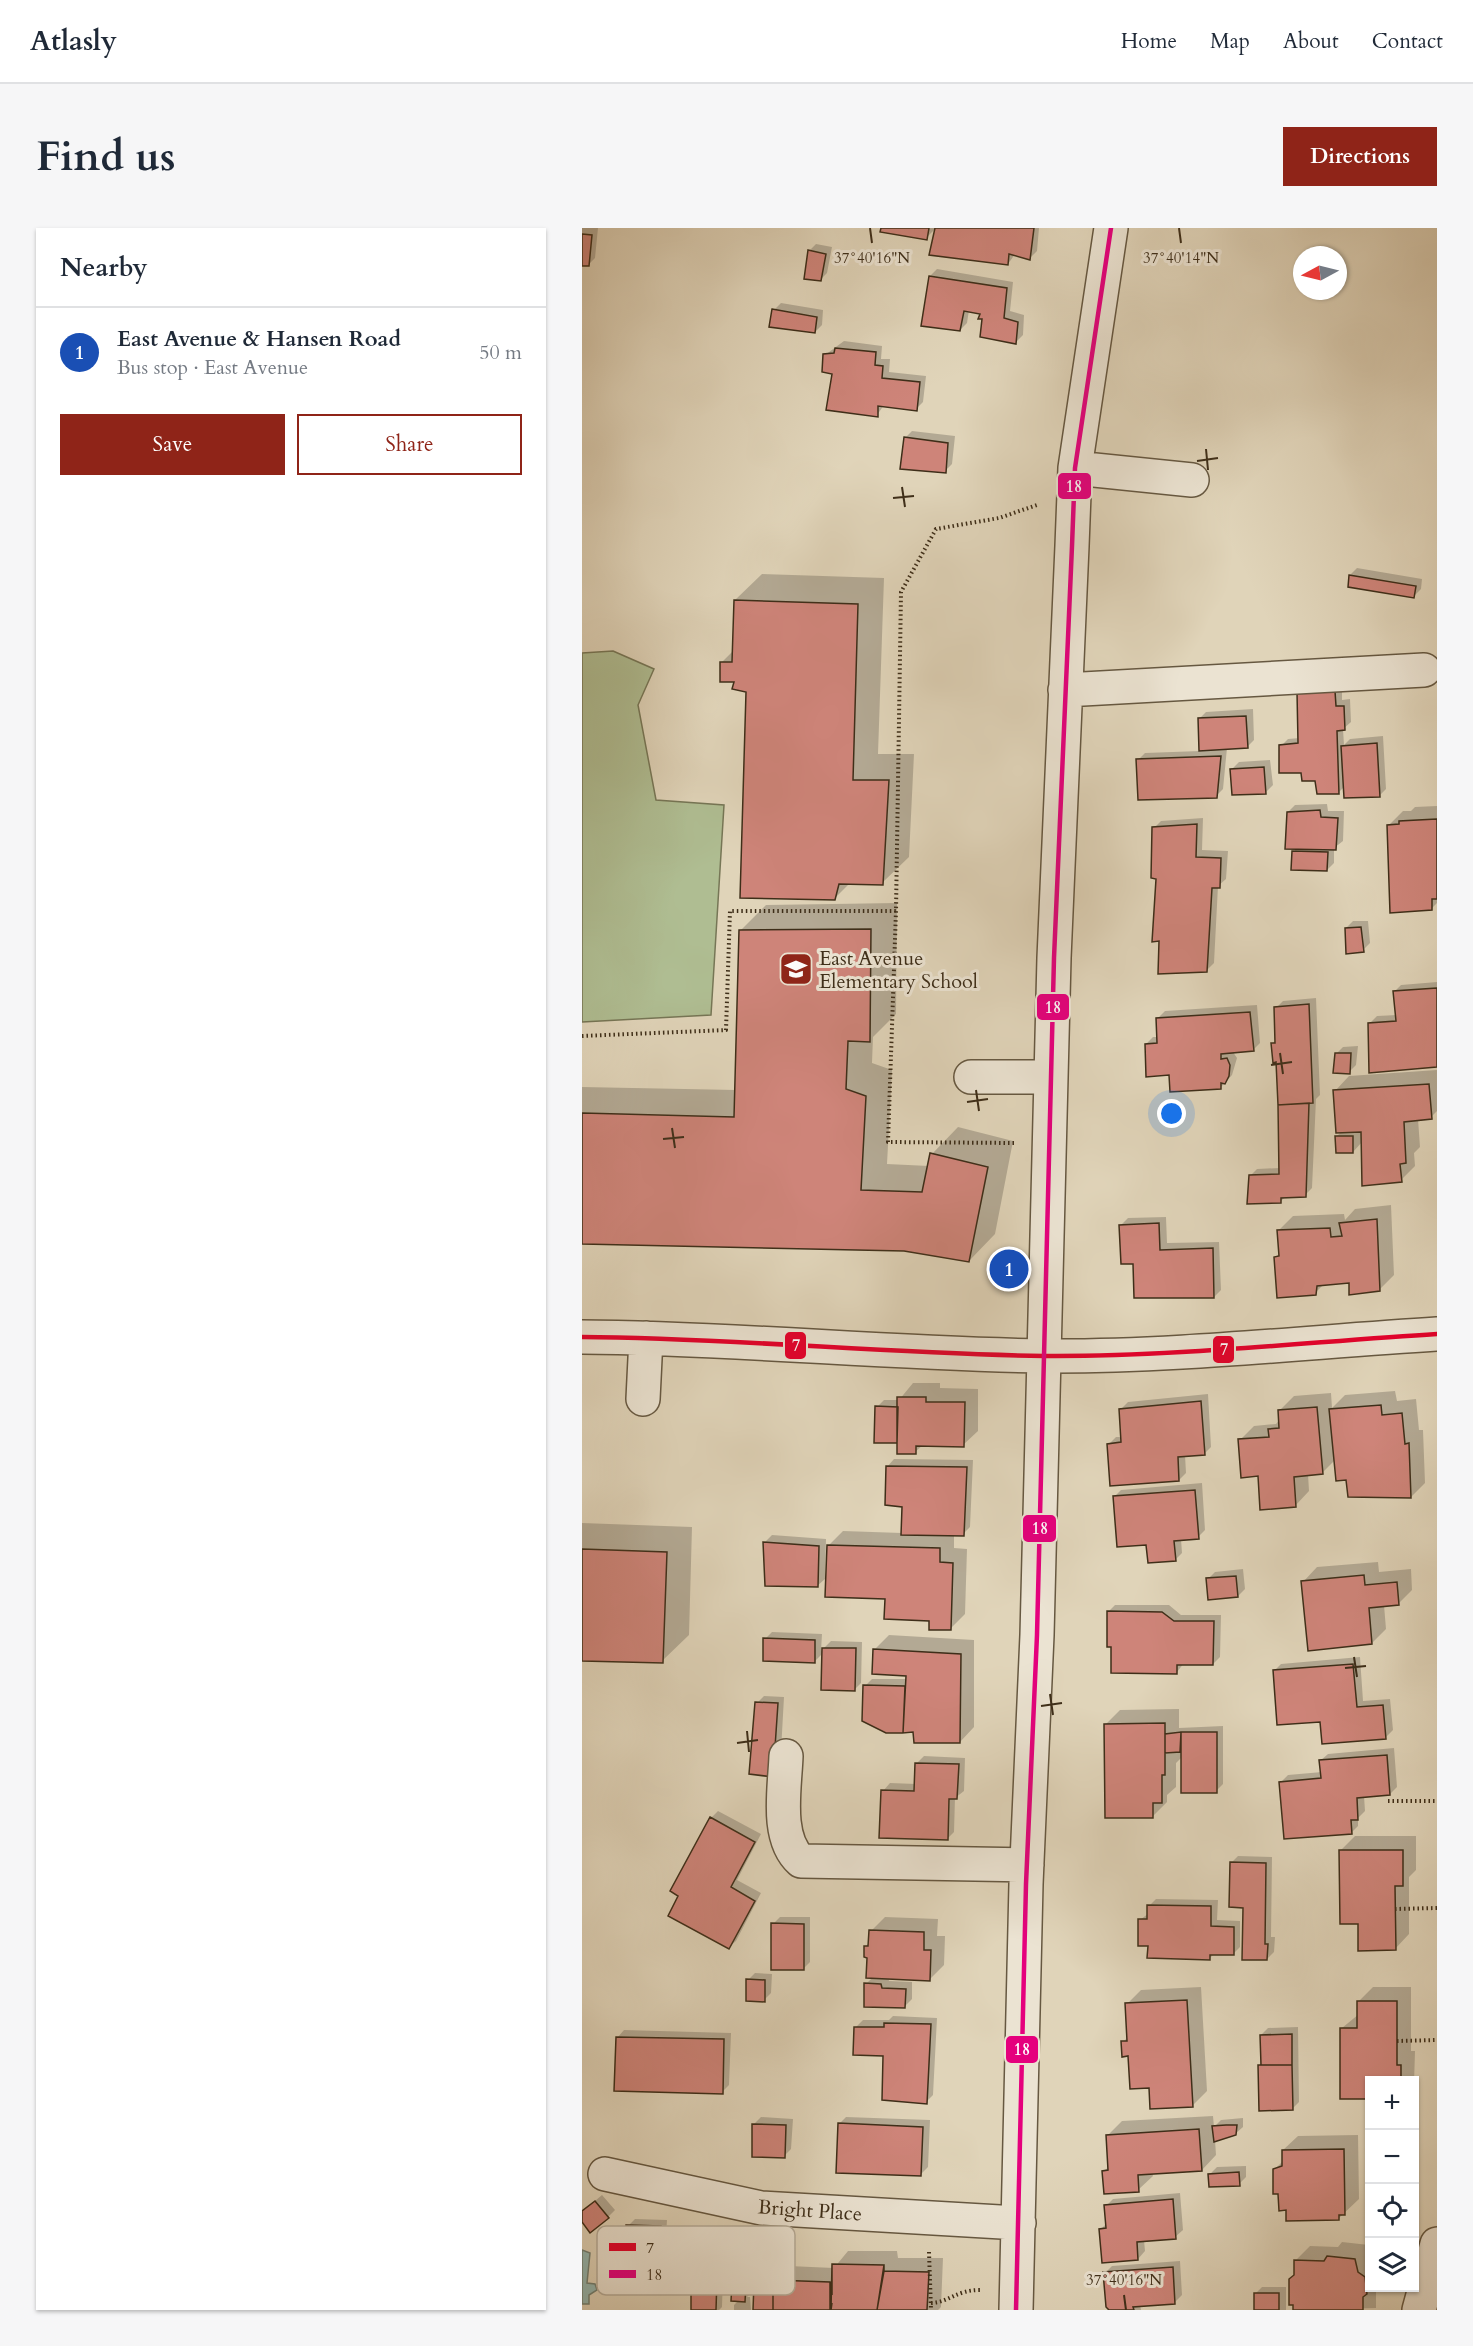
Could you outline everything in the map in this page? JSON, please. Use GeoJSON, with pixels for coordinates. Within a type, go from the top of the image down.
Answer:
{"type":"FeatureCollection","features":[{"type":"Feature","properties":{"kind":"street"},"geometry":{"type":"LineString","coordinates":[[1016,2310],[1027,1865],[1037,1635],[1051,1077],[1075,468],[1111,228]]}},
{"type":"Feature","properties":{"kind":"street"},"geometry":{"type":"LineString","coordinates":[[1075,468],[1192,480]]}},
{"type":"Feature","properties":{"kind":"street"},"geometry":{"type":"LineString","coordinates":[[1065,690],[1424,670]]}},
{"type":"Feature","properties":{"kind":"street"},"geometry":{"type":"LineString","coordinates":[[971,1077],[1051,1077]]}},
{"type":"Feature","properties":{"kind":"street"},"geometry":{"type":"LineString","coordinates":[[582,1337],[1044,1356],[1437,1334]]}},
{"type":"Feature","properties":{"kind":"street"},"geometry":{"type":"LineString","coordinates":[[643,1399],[646,1338]]}},
{"type":"Feature","properties":{"kind":"street"},"geometry":{"type":"LineString","coordinates":[[786,1756],[784,1814],[789,1847],[801,1861],[1027,1865]]}},
{"type":"Feature","properties":{"kind":"street","name":"Bright Place"},"geometry":{"type":"LineString","coordinates":[[605,2174],[761,2208],[1019,2223]]}},
{"type":"Feature","properties":{"kind":"street"},"geometry":{"type":"LineString","coordinates":[[1419,2310],[1437,2244]]}},
{"type":"Feature","properties":{"kind":"path"},"geometry":{"type":"LineString","coordinates":[[1014,1143],[888,1142],[896,911],[901,592],[936,529],[999,518],[1037,504]]}},
{"type":"Feature","properties":{"kind":"path"},"geometry":{"type":"LineString","coordinates":[[582,1036],[726,1030],[730,911],[896,911]]}},
{"type":"Feature","properties":{"kind":"path"},"geometry":{"type":"LineString","coordinates":[[1388,1801],[1437,1801]]}},
{"type":"Feature","properties":{"kind":"path"},"geometry":{"type":"LineString","coordinates":[[1395,1910],[1437,1908]]}},
{"type":"Feature","properties":{"kind":"path"},"geometry":{"type":"LineString","coordinates":[[1397,2041],[1437,2040]]}},
{"type":"Feature","properties":{"kind":"path"},"geometry":{"type":"LineString","coordinates":[[930,2246],[931,2310]]}},
{"type":"Feature","properties":{"kind":"path"},"geometry":{"type":"LineString","coordinates":[[931,2303],[940,2302],[958,2292],[980,2290]]}},
{"type":"Feature","properties":{"kind":"green space"},"geometry":{"type":"Polygon","coordinates":[[[613,651],[654,669],[638,705],[656,800],[724,805],[711,1015],[582,1022],[582,653],[613,651]]]}},
{"type":"Feature","properties":{"kind":"water"},"geometry":{"type":"Polygon","coordinates":[[[582,2250],[590,2253],[587,2283],[595,2284],[597,2290],[589,2295],[589,2304],[582,2304],[582,2250]]]}},
{"type":"Feature","properties":{"kind":"building"},"geometry":{"type":"Polygon","coordinates":[[[881,228],[929,228],[927,240],[880,232],[881,228]]]}},
{"type":"Feature","properties":{"kind":"building"},"geometry":{"type":"Polygon","coordinates":[[[935,228],[1034,228],[1030,260],[1009,254],[1008,265],[929,255],[935,228]]]}},
{"type":"Feature","properties":{"kind":"building"},"geometry":{"type":"Polygon","coordinates":[[[582,234],[592,235],[589,266],[582,266],[582,234]]]}},
{"type":"Feature","properties":{"kind":"building"},"geometry":{"type":"Polygon","coordinates":[[[808,250],[826,254],[821,281],[804,279],[808,250]]]}},
{"type":"Feature","properties":{"kind":"building"},"geometry":{"type":"Polygon","coordinates":[[[929,276],[1007,288],[1004,318],[1018,322],[1016,344],[980,337],[982,319],[978,319],[980,314],[964,311],[960,331],[921,326],[929,276]]]}},
{"type":"Feature","properties":{"kind":"building"},"geometry":{"type":"Polygon","coordinates":[[[772,309],[817,317],[815,333],[769,327],[772,309]]]}},
{"type":"Feature","properties":{"kind":"building"},"geometry":{"type":"Polygon","coordinates":[[[835,348],[876,352],[875,365],[883,366],[882,378],[920,382],[917,411],[878,406],[878,417],[826,410],[832,374],[822,372],[823,354],[834,353],[835,348]]]}},
{"type":"Feature","properties":{"kind":"building"},"geometry":{"type":"Polygon","coordinates":[[[904,437],[948,443],[946,473],[900,469],[904,437]]]}},
{"type":"Feature","properties":{"kind":"building"},"geometry":{"type":"Polygon","coordinates":[[[1349,575],[1416,586],[1414,598],[1348,587],[1349,575]]]}},
{"type":"Feature","properties":{"kind":"building"},"geometry":{"type":"Polygon","coordinates":[[[734,600],[858,604],[853,780],[889,780],[883,885],[839,884],[835,900],[740,898],[746,692],[732,689],[734,682],[720,682],[720,662],[732,662],[734,600]]]}},
{"type":"Feature","properties":{"kind":"building"},"geometry":{"type":"Polygon","coordinates":[[[1335,691],[1336,706],[1344,706],[1345,730],[1337,731],[1339,794],[1317,794],[1315,781],[1302,781],[1301,773],[1279,773],[1279,745],[1298,743],[1297,692],[1335,691]]]}},
{"type":"Feature","properties":{"kind":"building"},"geometry":{"type":"Polygon","coordinates":[[[1246,716],[1248,748],[1199,751],[1198,718],[1246,716]]]}},
{"type":"Feature","properties":{"kind":"building"},"geometry":{"type":"Polygon","coordinates":[[[1377,743],[1380,797],[1344,798],[1341,746],[1377,743]]]}},
{"type":"Feature","properties":{"kind":"building"},"geometry":{"type":"Polygon","coordinates":[[[1221,756],[1217,798],[1138,800],[1136,759],[1221,756]]]}},
{"type":"Feature","properties":{"kind":"building"},"geometry":{"type":"Polygon","coordinates":[[[1264,767],[1266,794],[1232,795],[1230,769],[1264,767]]]}},
{"type":"Feature","properties":{"kind":"building"},"geometry":{"type":"Polygon","coordinates":[[[1320,810],[1321,817],[1338,818],[1336,850],[1285,849],[1287,812],[1320,810]]]}},
{"type":"Feature","properties":{"kind":"building"},"geometry":{"type":"Polygon","coordinates":[[[1437,819],[1437,899],[1432,899],[1432,910],[1390,913],[1387,825],[1399,824],[1399,821],[1437,819]]]}},
{"type":"Feature","properties":{"kind":"building"},"geometry":{"type":"Polygon","coordinates":[[[1197,824],[1196,857],[1221,858],[1220,888],[1212,888],[1207,972],[1158,974],[1159,941],[1152,942],[1156,879],[1151,878],[1152,827],[1197,824]]]}},
{"type":"Feature","properties":{"kind":"building"},"geometry":{"type":"Polygon","coordinates":[[[1292,851],[1328,852],[1327,871],[1291,870],[1292,851]]]}},
{"type":"Feature","properties":{"kind":"building"},"geometry":{"type":"Polygon","coordinates":[[[1361,927],[1364,952],[1346,954],[1345,928],[1361,927]]]}},
{"type":"Feature","properties":{"kind":"building"},"geometry":{"type":"Polygon","coordinates":[[[871,929],[870,1042],[848,1041],[846,1089],[866,1096],[861,1190],[922,1192],[930,1153],[988,1167],[969,1262],[904,1251],[582,1244],[582,1113],[734,1117],[739,930],[871,929]]]}},
{"type":"Feature","properties":{"kind":"building"},"geometry":{"type":"Polygon","coordinates":[[[1437,988],[1437,1067],[1369,1073],[1368,1023],[1396,1021],[1393,991],[1437,988]]]}},
{"type":"Feature","properties":{"kind":"building"},"geometry":{"type":"Polygon","coordinates":[[[1309,1004],[1313,1103],[1278,1105],[1276,1062],[1273,1063],[1271,1043],[1275,1043],[1274,1007],[1309,1004]]]}},
{"type":"Feature","properties":{"kind":"building"},"geometry":{"type":"Polygon","coordinates":[[[1250,1012],[1254,1051],[1221,1054],[1221,1059],[1227,1058],[1230,1065],[1229,1076],[1225,1084],[1221,1083],[1221,1089],[1170,1092],[1169,1075],[1146,1077],[1145,1044],[1157,1043],[1156,1018],[1250,1012]]]}},
{"type":"Feature","properties":{"kind":"building"},"geometry":{"type":"Polygon","coordinates":[[[1335,1053],[1351,1053],[1350,1074],[1333,1073],[1335,1053]]]}},
{"type":"Feature","properties":{"kind":"building"},"geometry":{"type":"Polygon","coordinates":[[[1429,1084],[1432,1119],[1404,1122],[1406,1163],[1400,1164],[1402,1182],[1362,1186],[1361,1132],[1336,1133],[1333,1090],[1429,1084]]]}},
{"type":"Feature","properties":{"kind":"building"},"geometry":{"type":"Polygon","coordinates":[[[1309,1103],[1306,1197],[1281,1198],[1281,1203],[1247,1204],[1249,1175],[1279,1174],[1278,1105],[1309,1103]]]}},
{"type":"Feature","properties":{"kind":"building"},"geometry":{"type":"Polygon","coordinates":[[[1335,1136],[1353,1136],[1353,1153],[1336,1153],[1335,1136]]]}},
{"type":"Feature","properties":{"kind":"building"},"geometry":{"type":"Polygon","coordinates":[[[1377,1219],[1380,1291],[1349,1295],[1349,1283],[1317,1286],[1316,1295],[1277,1298],[1274,1257],[1279,1256],[1277,1230],[1330,1228],[1331,1237],[1342,1236],[1339,1223],[1377,1219]]]}},
{"type":"Feature","properties":{"kind":"building"},"geometry":{"type":"Polygon","coordinates":[[[1159,1223],[1160,1250],[1213,1248],[1214,1298],[1134,1298],[1133,1264],[1121,1264],[1119,1225],[1159,1223]]]}},
{"type":"Feature","properties":{"kind":"building"},"geometry":{"type":"Polygon","coordinates":[[[897,1397],[926,1397],[926,1402],[965,1402],[964,1447],[916,1446],[916,1454],[897,1454],[897,1397]]]}},
{"type":"Feature","properties":{"kind":"building"},"geometry":{"type":"Polygon","coordinates":[[[1201,1401],[1205,1455],[1178,1457],[1179,1481],[1110,1486],[1107,1444],[1121,1442],[1119,1409],[1201,1401]]]}},
{"type":"Feature","properties":{"kind":"building"},"geometry":{"type":"Polygon","coordinates":[[[1381,1405],[1382,1415],[1402,1413],[1405,1444],[1409,1443],[1411,1498],[1348,1497],[1346,1480],[1336,1481],[1329,1409],[1381,1405]]]}},
{"type":"Feature","properties":{"kind":"building"},"geometry":{"type":"Polygon","coordinates":[[[875,1406],[898,1407],[897,1443],[874,1443],[875,1406]]]}},
{"type":"Feature","properties":{"kind":"building"},"geometry":{"type":"Polygon","coordinates":[[[1317,1407],[1323,1474],[1294,1477],[1296,1507],[1260,1510],[1258,1476],[1241,1478],[1238,1439],[1269,1437],[1268,1429],[1279,1428],[1278,1410],[1317,1407]]]}},
{"type":"Feature","properties":{"kind":"building"},"geometry":{"type":"Polygon","coordinates":[[[886,1466],[967,1467],[964,1536],[901,1535],[902,1507],[885,1505],[886,1466]]]}},
{"type":"Feature","properties":{"kind":"building"},"geometry":{"type":"Polygon","coordinates":[[[1195,1490],[1199,1539],[1174,1541],[1176,1561],[1148,1563],[1146,1545],[1117,1547],[1113,1496],[1195,1490]]]}},
{"type":"Feature","properties":{"kind":"building"},"geometry":{"type":"Polygon","coordinates":[[[763,1542],[819,1546],[818,1587],[765,1586],[763,1542]]]}},
{"type":"Feature","properties":{"kind":"building"},"geometry":{"type":"Polygon","coordinates":[[[827,1545],[940,1548],[940,1562],[953,1563],[951,1630],[929,1630],[929,1621],[884,1619],[885,1599],[825,1597],[827,1545]]]}},
{"type":"Feature","properties":{"kind":"building"},"geometry":{"type":"Polygon","coordinates":[[[582,1549],[667,1552],[663,1663],[582,1661],[582,1549]]]}},
{"type":"Feature","properties":{"kind":"building"},"geometry":{"type":"Polygon","coordinates":[[[1364,1575],[1365,1585],[1397,1582],[1399,1605],[1369,1608],[1372,1644],[1308,1651],[1301,1581],[1364,1575]]]}},
{"type":"Feature","properties":{"kind":"building"},"geometry":{"type":"Polygon","coordinates":[[[1236,1576],[1238,1597],[1208,1600],[1206,1578],[1236,1576]]]}},
{"type":"Feature","properties":{"kind":"building"},"geometry":{"type":"Polygon","coordinates":[[[1107,1611],[1162,1612],[1174,1621],[1214,1621],[1213,1665],[1177,1665],[1177,1674],[1111,1673],[1111,1647],[1107,1647],[1107,1611]]]}},
{"type":"Feature","properties":{"kind":"building"},"geometry":{"type":"Polygon","coordinates":[[[763,1638],[815,1640],[815,1663],[763,1661],[763,1638]]]}},
{"type":"Feature","properties":{"kind":"building"},"geometry":{"type":"Polygon","coordinates":[[[822,1648],[856,1648],[855,1691],[821,1690],[822,1648]]]}},
{"type":"Feature","properties":{"kind":"building"},"geometry":{"type":"Polygon","coordinates":[[[873,1649],[961,1654],[960,1743],[914,1743],[913,1732],[903,1733],[906,1676],[872,1674],[873,1649]]]}},
{"type":"Feature","properties":{"kind":"building"},"geometry":{"type":"Polygon","coordinates":[[[1353,1664],[1357,1707],[1383,1705],[1386,1739],[1322,1744],[1320,1722],[1277,1725],[1273,1670],[1353,1664]]]}},
{"type":"Feature","properties":{"kind":"building"},"geometry":{"type":"Polygon","coordinates":[[[863,1685],[905,1686],[903,1733],[886,1733],[862,1721],[863,1685]]]}},
{"type":"Feature","properties":{"kind":"building"},"geometry":{"type":"Polygon","coordinates":[[[755,1702],[778,1703],[773,1777],[749,1774],[755,1702]]]}},
{"type":"Feature","properties":{"kind":"building"},"geometry":{"type":"Polygon","coordinates":[[[1165,1723],[1165,1775],[1162,1775],[1162,1803],[1153,1803],[1153,1818],[1105,1818],[1104,1724],[1165,1723]]]}},
{"type":"Feature","properties":{"kind":"building"},"geometry":{"type":"Polygon","coordinates":[[[1181,1732],[1180,1752],[1165,1753],[1165,1734],[1181,1732]]]}},
{"type":"Feature","properties":{"kind":"building"},"geometry":{"type":"Polygon","coordinates":[[[1181,1732],[1217,1732],[1217,1793],[1181,1793],[1181,1732]]]}},
{"type":"Feature","properties":{"kind":"building"},"geometry":{"type":"Polygon","coordinates":[[[1387,1755],[1390,1795],[1357,1798],[1358,1820],[1351,1820],[1352,1834],[1284,1839],[1279,1782],[1321,1778],[1319,1760],[1387,1755]]]}},
{"type":"Feature","properties":{"kind":"building"},"geometry":{"type":"Polygon","coordinates":[[[915,1763],[959,1764],[957,1799],[949,1799],[948,1840],[879,1838],[881,1790],[914,1791],[915,1763]]]}},
{"type":"Feature","properties":{"kind":"building"},"geometry":{"type":"Polygon","coordinates":[[[710,1817],[755,1842],[731,1887],[755,1901],[729,1949],[668,1916],[678,1896],[670,1891],[710,1817]]]}},
{"type":"Feature","properties":{"kind":"building"},"geometry":{"type":"Polygon","coordinates":[[[1339,1850],[1403,1850],[1403,1886],[1395,1886],[1396,1950],[1358,1951],[1358,1924],[1340,1924],[1339,1850]]]}},
{"type":"Feature","properties":{"kind":"building"},"geometry":{"type":"Polygon","coordinates":[[[1230,1862],[1266,1863],[1265,1944],[1268,1944],[1267,1960],[1242,1960],[1243,1908],[1229,1907],[1230,1862]]]}},
{"type":"Feature","properties":{"kind":"building"},"geometry":{"type":"Polygon","coordinates":[[[1147,1905],[1211,1906],[1211,1926],[1234,1927],[1234,1955],[1210,1955],[1210,1960],[1147,1958],[1148,1946],[1138,1946],[1138,1919],[1147,1919],[1147,1905]]]}},
{"type":"Feature","properties":{"kind":"building"},"geometry":{"type":"Polygon","coordinates":[[[771,1923],[804,1924],[804,1970],[771,1970],[771,1923]]]}},
{"type":"Feature","properties":{"kind":"building"},"geometry":{"type":"Polygon","coordinates":[[[869,1930],[924,1932],[924,1950],[931,1950],[930,1981],[866,1978],[867,1958],[864,1957],[864,1946],[868,1946],[869,1930]]]}},
{"type":"Feature","properties":{"kind":"building"},"geometry":{"type":"Polygon","coordinates":[[[746,1979],[765,1980],[765,2002],[746,2001],[746,1979]]]}},
{"type":"Feature","properties":{"kind":"building"},"geometry":{"type":"Polygon","coordinates":[[[864,1983],[881,1984],[882,1988],[906,1989],[905,2008],[864,2007],[864,1983]]]}},
{"type":"Feature","properties":{"kind":"building"},"geometry":{"type":"Polygon","coordinates":[[[1187,2000],[1193,2107],[1150,2109],[1149,2088],[1130,2089],[1128,2056],[1122,2057],[1121,2041],[1127,2041],[1125,2003],[1187,2000]]]}},
{"type":"Feature","properties":{"kind":"building"},"geometry":{"type":"Polygon","coordinates":[[[1357,2001],[1397,2001],[1397,2065],[1401,2065],[1401,2076],[1365,2076],[1365,2099],[1340,2099],[1340,2028],[1357,2028],[1357,2001]]]}},
{"type":"Feature","properties":{"kind":"building"},"geometry":{"type":"Polygon","coordinates":[[[884,2023],[931,2024],[927,2104],[882,2100],[883,2056],[853,2055],[854,2027],[884,2027],[884,2023]]]}},
{"type":"Feature","properties":{"kind":"building"},"geometry":{"type":"Polygon","coordinates":[[[1292,2034],[1292,2065],[1261,2065],[1260,2035],[1292,2034]]]}},
{"type":"Feature","properties":{"kind":"building"},"geometry":{"type":"Polygon","coordinates":[[[616,2037],[724,2039],[723,2094],[614,2091],[616,2037]]]}},
{"type":"Feature","properties":{"kind":"building"},"geometry":{"type":"Polygon","coordinates":[[[1258,2065],[1292,2065],[1293,2110],[1259,2111],[1258,2065]]]}},
{"type":"Feature","properties":{"kind":"building"},"geometry":{"type":"Polygon","coordinates":[[[838,2123],[923,2127],[921,2176],[836,2173],[838,2123]]]}},
{"type":"Feature","properties":{"kind":"building"},"geometry":{"type":"Polygon","coordinates":[[[752,2124],[786,2125],[785,2158],[752,2157],[752,2124]]]}},
{"type":"Feature","properties":{"kind":"building"},"geometry":{"type":"Polygon","coordinates":[[[1237,2125],[1236,2135],[1214,2142],[1212,2126],[1237,2125]]]}},
{"type":"Feature","properties":{"kind":"building"},"geometry":{"type":"Polygon","coordinates":[[[1199,2129],[1202,2171],[1138,2175],[1139,2192],[1104,2194],[1102,2171],[1108,2170],[1106,2135],[1199,2129]]]}},
{"type":"Feature","properties":{"kind":"building"},"geometry":{"type":"Polygon","coordinates":[[[1344,2149],[1345,2215],[1339,2215],[1339,2220],[1286,2221],[1286,2210],[1279,2211],[1278,2194],[1273,2194],[1273,2169],[1282,2166],[1282,2150],[1344,2149]]]}},
{"type":"Feature","properties":{"kind":"building"},"geometry":{"type":"Polygon","coordinates":[[[1239,2172],[1240,2186],[1209,2187],[1208,2174],[1239,2172]]]}},
{"type":"Feature","properties":{"kind":"building"},"geometry":{"type":"Polygon","coordinates":[[[1173,2199],[1176,2239],[1137,2242],[1138,2260],[1102,2263],[1099,2229],[1106,2228],[1104,2205],[1173,2199]]]}},
{"type":"Feature","properties":{"kind":"building"},"geometry":{"type":"Polygon","coordinates":[[[595,2201],[609,2218],[590,2233],[582,2222],[582,2211],[595,2201]]]}},
{"type":"Feature","properties":{"kind":"building"},"geometry":{"type":"Polygon","coordinates":[[[1327,2256],[1355,2259],[1358,2272],[1365,2277],[1367,2294],[1363,2297],[1363,2310],[1293,2310],[1293,2305],[1289,2305],[1289,2279],[1294,2275],[1294,2260],[1324,2261],[1327,2256]]]}},
{"type":"Feature","properties":{"kind":"building"},"geometry":{"type":"Polygon","coordinates":[[[832,2264],[884,2265],[884,2271],[929,2272],[927,2310],[831,2310],[832,2303],[830,2310],[773,2310],[773,2295],[795,2295],[795,2281],[830,2282],[832,2295],[832,2264]]]}},
{"type":"Feature","properties":{"kind":"building"},"geometry":{"type":"Polygon","coordinates":[[[832,2264],[884,2265],[877,2310],[831,2310],[832,2264]]]}},
{"type":"Feature","properties":{"kind":"building"},"geometry":{"type":"Polygon","coordinates":[[[1173,2267],[1175,2304],[1133,2307],[1134,2310],[1109,2310],[1106,2307],[1103,2272],[1173,2267]]]}},
{"type":"Feature","properties":{"kind":"building"},"geometry":{"type":"Polygon","coordinates":[[[884,2271],[929,2272],[927,2310],[877,2310],[884,2271]]]}},
{"type":"Feature","properties":{"kind":"building"},"geometry":{"type":"Polygon","coordinates":[[[795,2281],[830,2282],[830,2310],[773,2310],[773,2295],[795,2295],[795,2281]]]}},
{"type":"Feature","properties":{"kind":"building"},"geometry":{"type":"Polygon","coordinates":[[[1254,2293],[1279,2293],[1279,2310],[1254,2310],[1254,2293]]]}},
{"type":"Feature","properties":{"kind":"building"},"geometry":{"type":"Polygon","coordinates":[[[691,2295],[716,2295],[716,2310],[691,2310],[691,2295]]]}},
{"type":"Feature","properties":{"kind":"building"},"geometry":{"type":"Polygon","coordinates":[[[731,2295],[745,2295],[745,2302],[731,2301],[731,2295]]]}},
{"type":"Feature","properties":{"kind":"building"},"geometry":{"type":"Polygon","coordinates":[[[754,2295],[773,2295],[773,2310],[753,2310],[754,2295]]]}},
{"type":"Feature","properties":{"kind":"transit line","name":"18"},"geometry":{"type":"LineString","coordinates":[[1016,2310],[1026,1884],[1037,1635],[1054,958],[1075,468],[1111,228]]}},
{"type":"Feature","properties":{"kind":"transit line","name":"7"},"geometry":{"type":"LineString","coordinates":[[582,1337],[698,1340],[986,1355],[1093,1356],[1191,1352],[1437,1334]]}},
{"type":"Feature","properties":{"kind":"place","name":"East Avenue Elementary School"},"geometry":{"type":"Point","coordinates":[796,969]}},
{"type":"Feature","properties":{"kind":"place","name":"East Avenue & Hansen Road"},"geometry":{"type":"Point","coordinates":[1009,1269]}}]}
